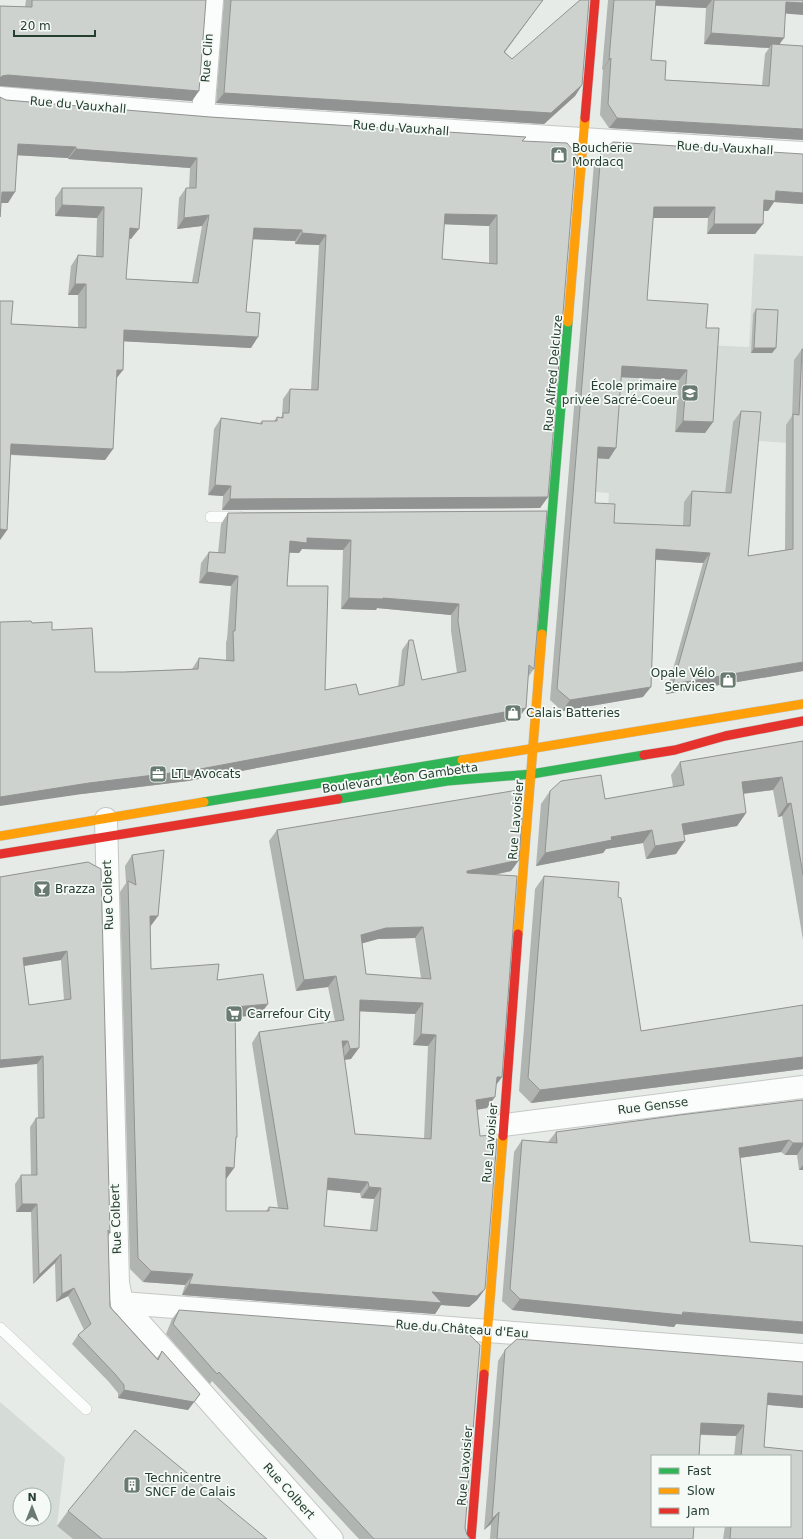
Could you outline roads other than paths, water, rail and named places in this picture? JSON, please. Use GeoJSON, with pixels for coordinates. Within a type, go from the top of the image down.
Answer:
{"type":"FeatureCollection","features":[{"type":"Feature","properties":{"kind":"main road","name":"Rue Alfred Delcluze"},"geometry":{"type":"LineString","coordinates":[[534,748],[549,515],[596,0]]}},
{"type":"Feature","properties":{"kind":"main road","name":"Boulevard Léon Gambetta"},"geometry":{"type":"LineString","coordinates":[[0,854],[106,827],[534,748],[803,704]]}},
{"type":"Feature","properties":{"kind":"main road","name":"Boulevard Léon Gambetta"},"geometry":{"type":"LineString","coordinates":[[0,836],[106,827],[448,781],[532,774],[675,750],[725,736],[803,721]]}},
{"type":"Feature","properties":{"kind":"main road","name":"Rue Lavoisier"},"geometry":{"type":"LineString","coordinates":[[471,1539],[534,748]]}},
{"type":"Feature","properties":{"kind":"street","name":"Rue Clin"},"geometry":{"type":"LineString","coordinates":[[203,115],[212,0]]}},
{"type":"Feature","properties":{"kind":"street","name":"Rue du Vauxhall"},"geometry":{"type":"LineString","coordinates":[[0,98],[203,115],[584,140],[803,152]]}},
{"type":"Feature","properties":{"kind":"street","name":"Rue Colbert"},"geometry":{"type":"LineString","coordinates":[[106,827],[118,1283],[122,1303],[332,1539]]}},
{"type":"Feature","properties":{"kind":"street","name":"Rue Gensse"},"geometry":{"type":"LineString","coordinates":[[504,1125],[803,1087]]}},
{"type":"Feature","properties":{"kind":"street","name":"Rue du Château d'Eau"},"geometry":{"type":"LineString","coordinates":[[122,1303],[803,1355]]}},
{"type":"Feature","properties":{"kind":"lane"},"geometry":{"type":"LineString","coordinates":[[210,517],[250,517]]}},
{"type":"Feature","properties":{"kind":"lane"},"geometry":{"type":"LineString","coordinates":[[0,1328],[86,1409]]}},
{"type":"Feature","properties":{"kind":"place","name":"Boucherie Mordacq"},"geometry":{"type":"Point","coordinates":[559,155]}},
{"type":"Feature","properties":{"kind":"place","name":"École primaire privée Sacré-Coeur"},"geometry":{"type":"Point","coordinates":[690,393]}},
{"type":"Feature","properties":{"kind":"place","name":"Opale Vélo Services"},"geometry":{"type":"Point","coordinates":[728,680]}},
{"type":"Feature","properties":{"kind":"place","name":"Calais Batteries"},"geometry":{"type":"Point","coordinates":[513,713]}},
{"type":"Feature","properties":{"kind":"place","name":"LTL Avocats"},"geometry":{"type":"Point","coordinates":[158,774]}},
{"type":"Feature","properties":{"kind":"place","name":"Brazza"},"geometry":{"type":"Point","coordinates":[42,889]}},
{"type":"Feature","properties":{"kind":"place","name":"Carrefour City"},"geometry":{"type":"Point","coordinates":[234,1014]}},
{"type":"Feature","properties":{"kind":"place","name":"Technicentre SNCF de Calais"},"geometry":{"type":"Point","coordinates":[132,1485]}}]}
